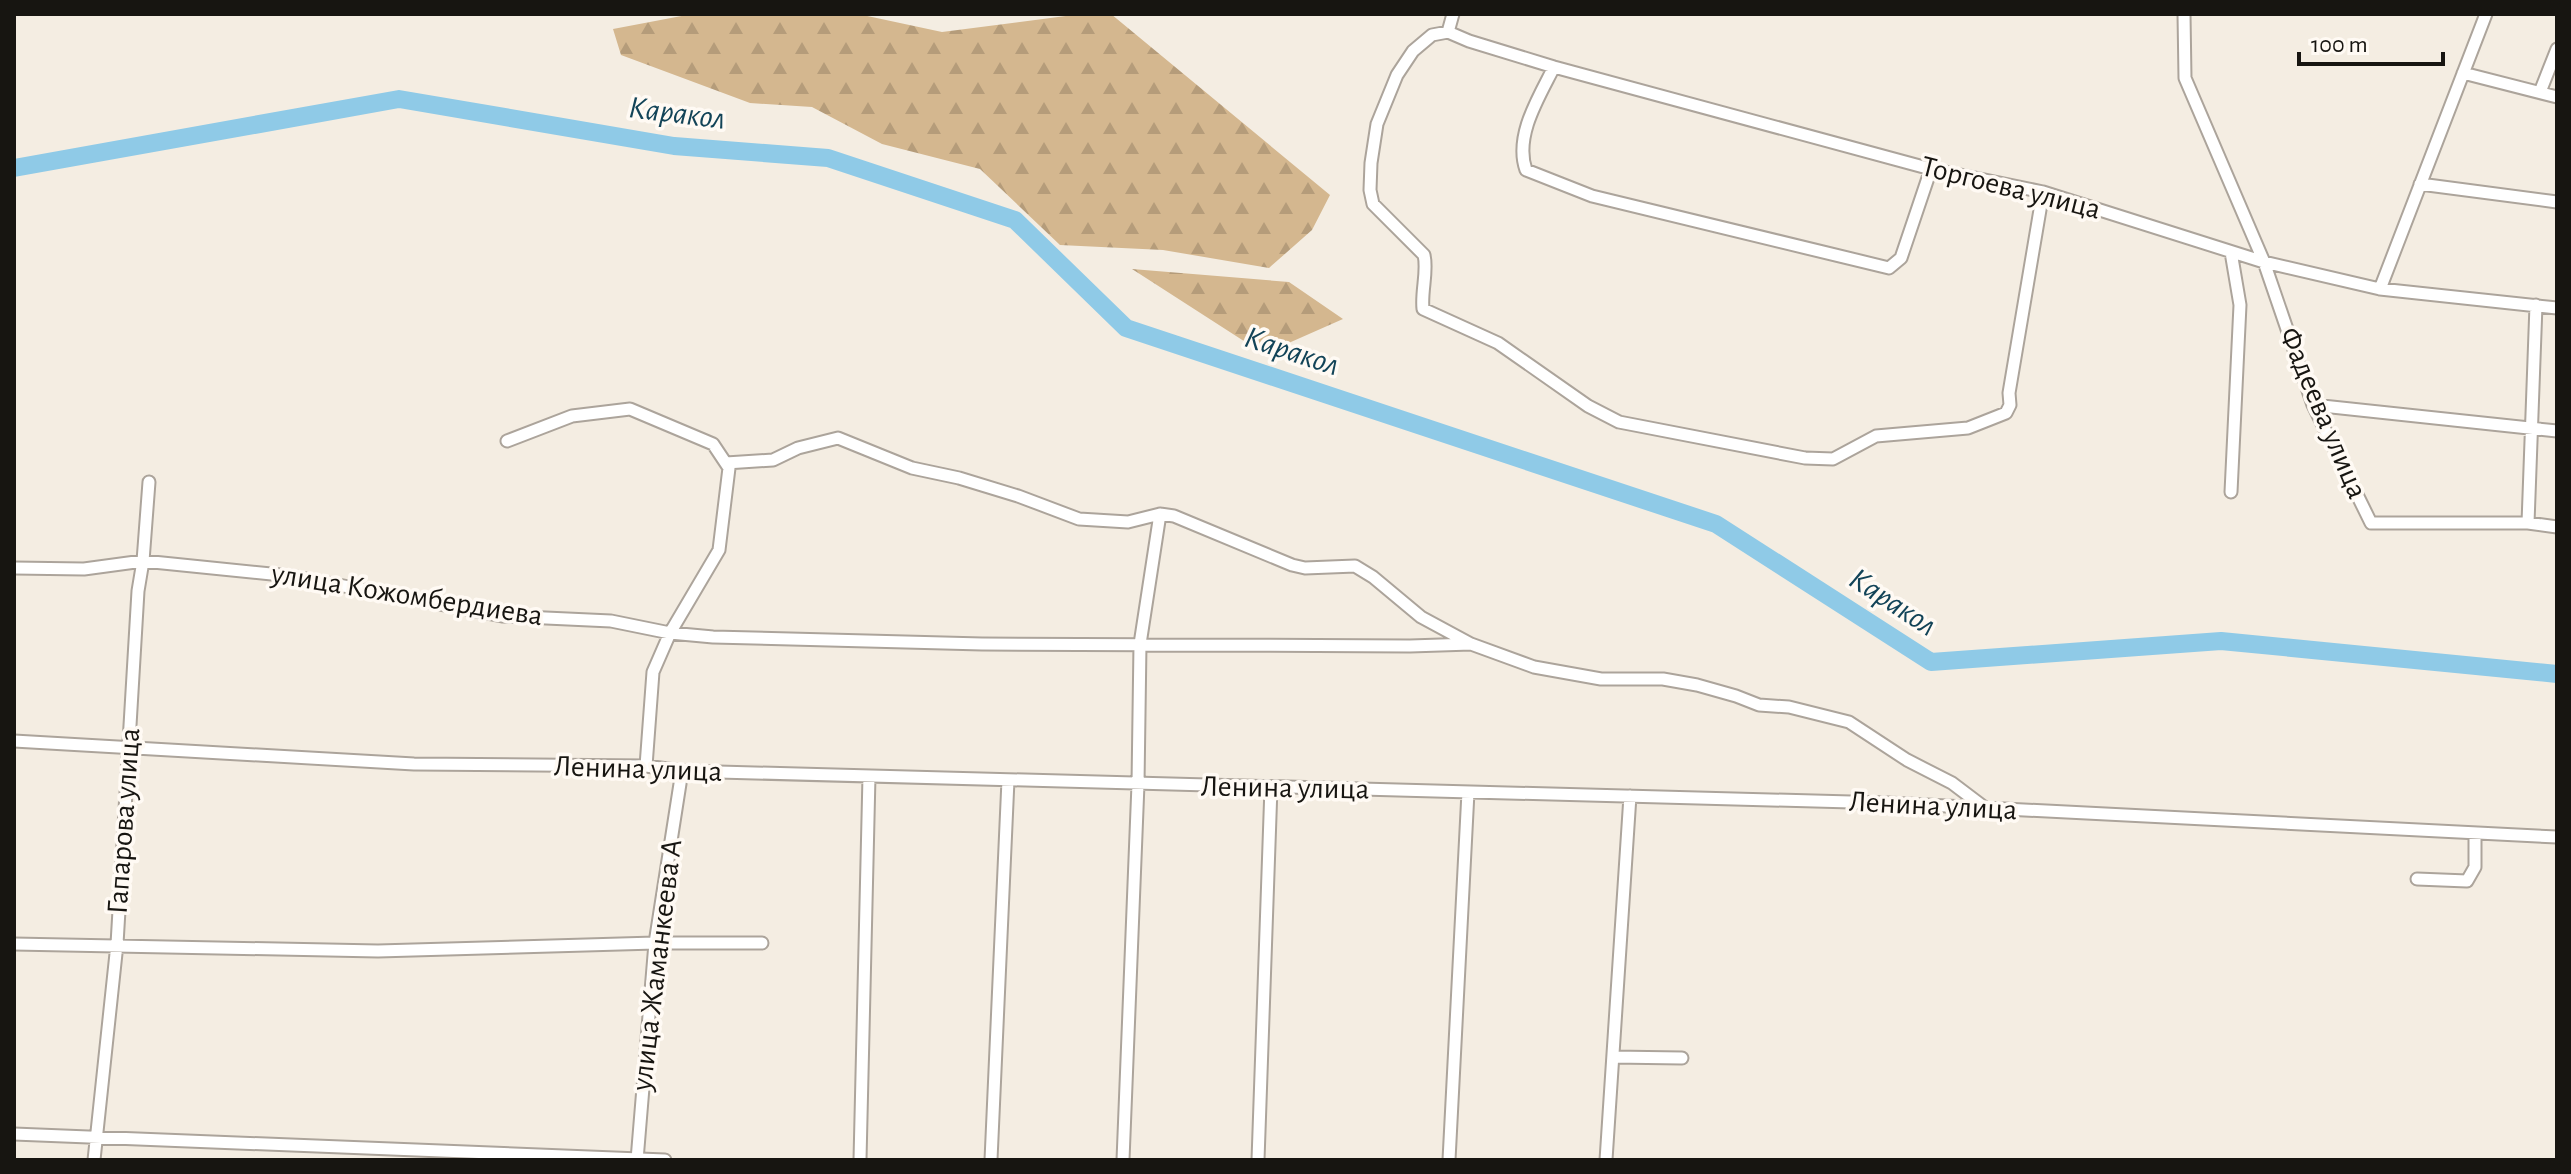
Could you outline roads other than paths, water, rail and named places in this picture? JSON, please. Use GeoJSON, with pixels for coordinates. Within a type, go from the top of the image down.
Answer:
{"type":"FeatureCollection","features":[{"type":"Feature","properties":{"kind":"street"},"geometry":{"type":"LineString","coordinates":[[1453,14],[1448,32],[1432,35],[1413,51],[1397,75],[1377,124],[1371,163],[1373,204],[1424,255],[1423,309],[1498,343],[1588,406],[1619,422],[1805,458],[1833,459],[1876,436],[1968,428],[2006,413],[2010,405],[2043,192]]}},
{"type":"Feature","properties":{"kind":"street","name":"Фадеева улица"},"geometry":{"type":"LineString","coordinates":[[2184,14],[2185,78],[2264,262],[2313,405],[2371,523],[2528,523],[2557,527]]}},
{"type":"Feature","properties":{"kind":"street"},"geometry":{"type":"LineString","coordinates":[[2380,289],[2486,14]]}},
{"type":"Feature","properties":{"kind":"street","name":"Торгоева улица"},"geometry":{"type":"LineString","coordinates":[[1448,32],[1554,67],[1931,169],[2043,192],[2264,262],[2380,289],[2557,308]]}},
{"type":"Feature","properties":{"kind":"street"},"geometry":{"type":"LineString","coordinates":[[2540,92],[2557,49]]}},
{"type":"Feature","properties":{"kind":"street"},"geometry":{"type":"LineString","coordinates":[[1554,67],[1522,145],[1526,170],[1592,196],[1889,268],[1901,258],[1931,169]]}},
{"type":"Feature","properties":{"kind":"street"},"geometry":{"type":"LineString","coordinates":[[2463,73],[2557,97]]}},
{"type":"Feature","properties":{"kind":"street"},"geometry":{"type":"LineString","coordinates":[[2420,184],[2557,202]]}},
{"type":"Feature","properties":{"kind":"street"},"geometry":{"type":"LineString","coordinates":[[2231,252],[2240,305],[2231,492]]}},
{"type":"Feature","properties":{"kind":"street"},"geometry":{"type":"LineString","coordinates":[[2528,523],[2536,305]]}},
{"type":"Feature","properties":{"kind":"street"},"geometry":{"type":"LineString","coordinates":[[2313,405],[2557,431]]}},
{"type":"Feature","properties":{"kind":"street"},"geometry":{"type":"LineString","coordinates":[[507,441],[572,416],[630,409],[713,444],[729,468],[719,550],[670,633],[653,672],[646,766]]}},
{"type":"Feature","properties":{"kind":"street"},"geometry":{"type":"LineString","coordinates":[[726,463],[773,460],[798,448],[838,438],[912,468],[1018,496],[1079,519],[1128,522],[1160,514],[1195,523],[1292,565],[1305,568],[1355,566],[1421,617],[1471,644],[1534,667],[1601,679],[1663,679],[1697,685],[1759,705],[1789,707],[1849,722],[1907,760],[1952,783],[1985,808]]}},
{"type":"Feature","properties":{"kind":"street","name":"Гапарова улица"},"geometry":{"type":"LineString","coordinates":[[94,1160],[117,944],[138,591],[149,482]]}},
{"type":"Feature","properties":{"kind":"street"},"geometry":{"type":"LineString","coordinates":[[1123,1160],[1138,784],[1140,644],[1160,514]]}},
{"type":"Feature","properties":{"kind":"street","name":"улица Кожомбердиева"},"geometry":{"type":"LineString","coordinates":[[14,568],[84,569],[143,561],[291,576],[502,616],[611,621],[670,633],[807,641],[1471,644]]}},
{"type":"Feature","properties":{"kind":"street","name":"Ленина улица"},"geometry":{"type":"LineString","coordinates":[[14,741],[414,764],[646,766],[682,771],[1985,808],[2557,837]]}},
{"type":"Feature","properties":{"kind":"street","name":"улица Жаманкеева А"},"geometry":{"type":"LineString","coordinates":[[637,1160],[655,943],[682,771]]}},
{"type":"Feature","properties":{"kind":"street"},"geometry":{"type":"LineString","coordinates":[[860,1160],[869,776]]}},
{"type":"Feature","properties":{"kind":"street"},"geometry":{"type":"LineString","coordinates":[[991,1160],[1008,780]]}},
{"type":"Feature","properties":{"kind":"street"},"geometry":{"type":"LineString","coordinates":[[1258,1160],[1271,787]]}},
{"type":"Feature","properties":{"kind":"street"},"geometry":{"type":"LineString","coordinates":[[1449,1160],[1468,792]]}},
{"type":"Feature","properties":{"kind":"street"},"geometry":{"type":"LineString","coordinates":[[1606,1160],[1630,796]]}},
{"type":"Feature","properties":{"kind":"street"},"geometry":{"type":"LineString","coordinates":[[2417,879],[2467,881],[2475,867],[2475,833]]}},
{"type":"Feature","properties":{"kind":"street"},"geometry":{"type":"LineString","coordinates":[[14,944],[378,951],[762,943]]}},
{"type":"Feature","properties":{"kind":"street"},"geometry":{"type":"LineString","coordinates":[[1613,1057],[1682,1058]]}},
{"type":"Feature","properties":{"kind":"street"},"geometry":{"type":"LineString","coordinates":[[14,1134],[665,1160]]}},
{"type":"Feature","properties":{"kind":"waterway","name":"Каракол"},"geometry":{"type":"LineString","coordinates":[[14,168],[399,99],[674,146],[828,158],[1015,220],[1126,328],[1716,524],[1931,662],[2221,641],[2557,674]]}}]}
